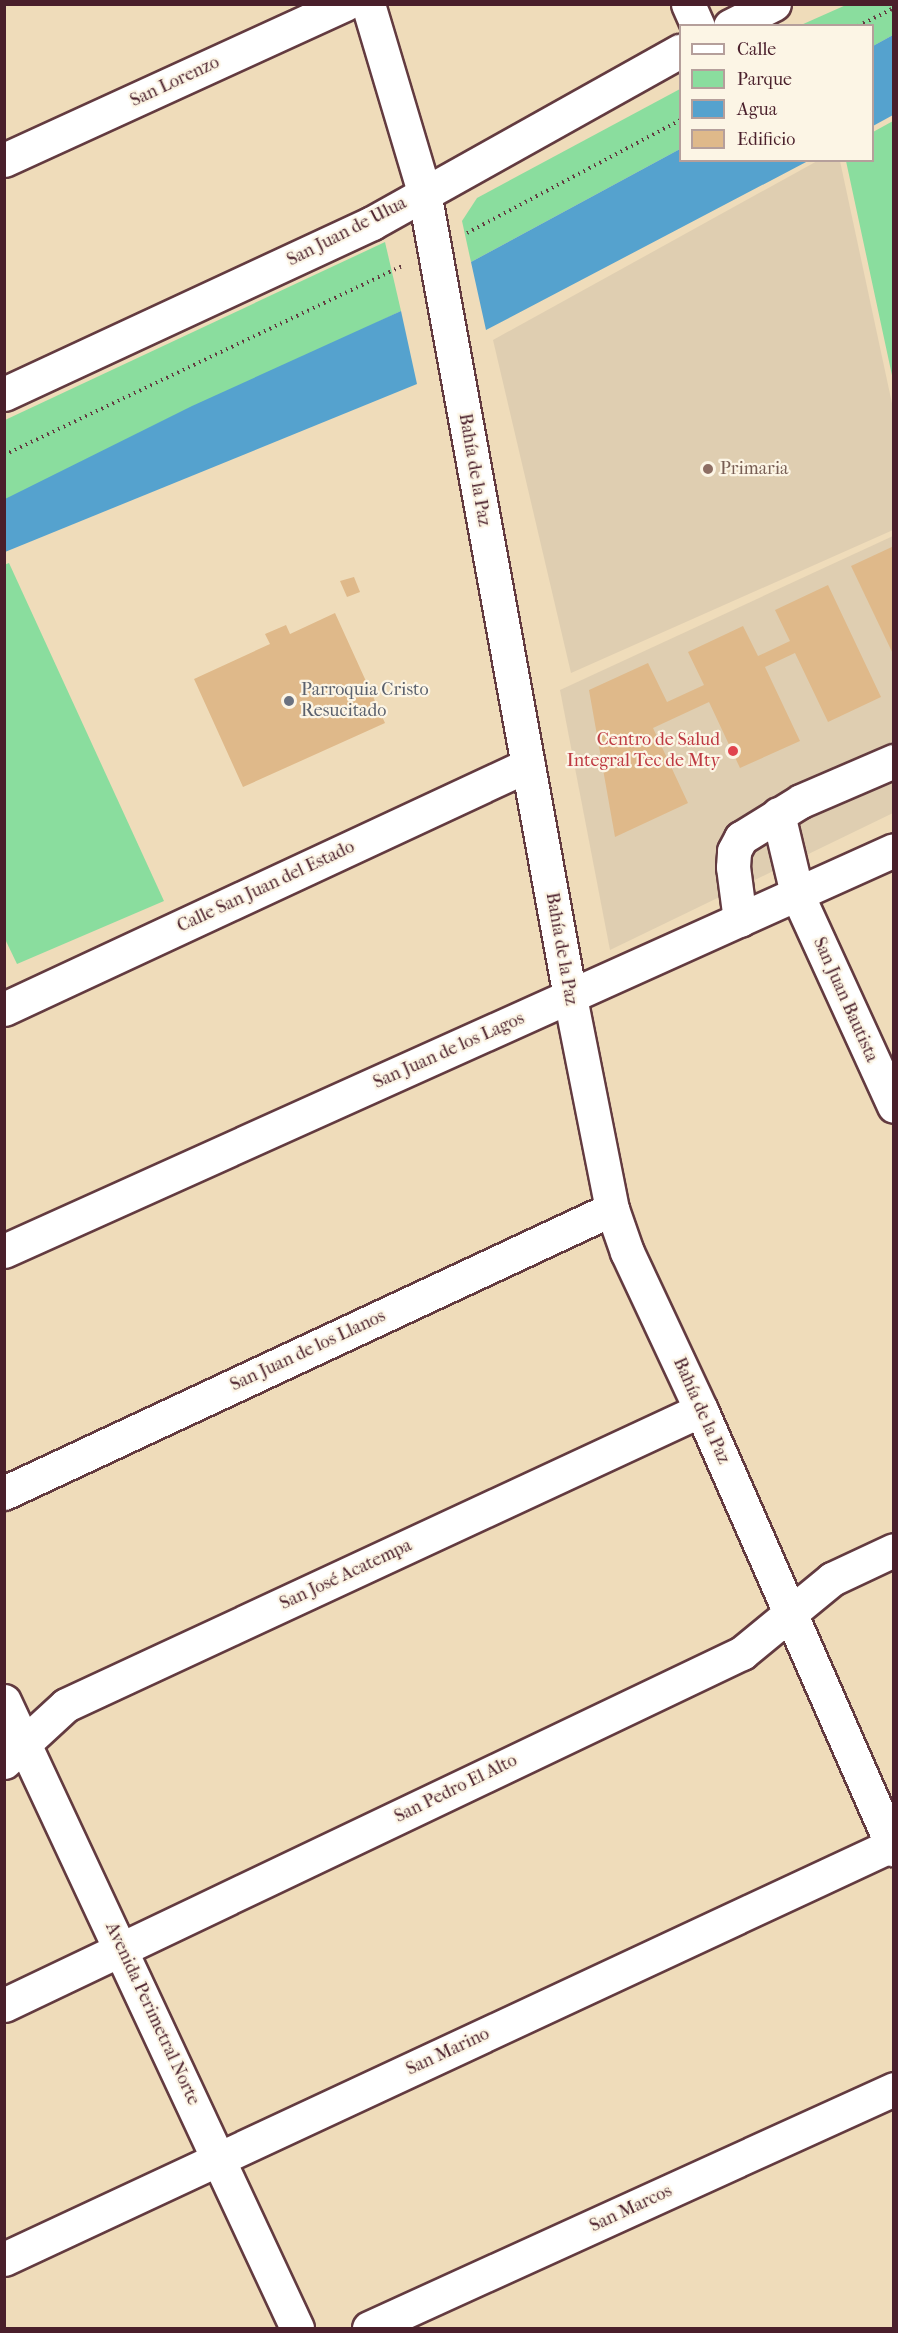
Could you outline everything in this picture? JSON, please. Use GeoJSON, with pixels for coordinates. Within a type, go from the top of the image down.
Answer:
{"type":"FeatureCollection","features":[{"type":"Feature","properties":{"kind":"street","name":"San Lorenzo"},"geometry":{"type":"LineString","coordinates":[[4,160],[345,4]]}},
{"type":"Feature","properties":{"kind":"street","name":"Bahía de la Paz"},"geometry":{"type":"LineString","coordinates":[[368,4],[424,192],[570,997],[612,1209],[627,1252],[701,1410],[893,1847]]}},
{"type":"Feature","properties":{"kind":"street"},"geometry":{"type":"LineString","coordinates":[[688,4],[697,24]]}},
{"type":"Feature","properties":{"kind":"street"},"geometry":{"type":"LineString","coordinates":[[734,24],[774,4]]}},
{"type":"Feature","properties":{"kind":"street","name":"San Juan de Ulua"},"geometry":{"type":"LineString","coordinates":[[4,394],[372,224],[424,192],[679,52]]}},
{"type":"Feature","properties":{"kind":"street"},"geometry":{"type":"LineString","coordinates":[[740,920],[734,851],[752,829],[778,814],[894,761]]}},
{"type":"Feature","properties":{"kind":"street","name":"Calle San Juan del Estado"},"geometry":{"type":"LineString","coordinates":[[4,1009],[528,765]]}},
{"type":"Feature","properties":{"kind":"street","name":"San Juan Bautista"},"geometry":{"type":"LineString","coordinates":[[778,814],[798,894],[894,1106]]}},
{"type":"Feature","properties":{"kind":"street","name":"San Juan de los Lagos"},"geometry":{"type":"LineString","coordinates":[[4,1251],[894,850]]}},
{"type":"Feature","properties":{"kind":"street","name":"San Juan de los Llanos"},"geometry":{"type":"LineString","coordinates":[[4,1493],[612,1209]]}},
{"type":"Feature","properties":{"kind":"street","name":"San José Acatempa"},"geometry":{"type":"LineString","coordinates":[[14,1752],[66,1705],[701,1410]]}},
{"type":"Feature","properties":{"kind":"street","name":"San Pedro El Alto"},"geometry":{"type":"LineString","coordinates":[[4,2005],[742,1653],[832,1579],[894,1550]]}},
{"type":"Feature","properties":{"kind":"street","name":"Avenida Perimetral Norte"},"geometry":{"type":"LineString","coordinates":[[4,1701],[14,1752],[122,1949],[297,2328]]}},
{"type":"Feature","properties":{"kind":"street","name":"San Marino"},"geometry":{"type":"LineString","coordinates":[[4,2259],[893,1847]]}},
{"type":"Feature","properties":{"kind":"street","name":"San Marcos"},"geometry":{"type":"LineString","coordinates":[[369,2328],[894,2089]]}},
{"type":"Feature","properties":{"kind":"path"},"geometry":{"type":"LineString","coordinates":[[862,24],[894,8]]}},
{"type":"Feature","properties":{"kind":"path"},"geometry":{"type":"LineString","coordinates":[[4,455],[435,250],[679,121]]}},
{"type":"Feature","properties":{"kind":"shaded area","name":"Primaria"},"geometry":{"type":"Polygon","coordinates":[[[815,162],[840,162],[893,408],[893,530],[571,673],[493,340],[815,162]]]}},
{"type":"Feature","properties":{"kind":"shaded area","name":"Centro de Salud Integral Tec de Mty"},"geometry":{"type":"Polygon","coordinates":[[[893,536],[893,813],[610,950],[560,690],[893,536]]]}},
{"type":"Feature","properties":{"kind":"green space"},"geometry":{"type":"Polygon","coordinates":[[[846,5],[893,5],[893,35],[874,45],[874,24],[803,24],[846,5]]]}},
{"type":"Feature","properties":{"kind":"green space"},"geometry":{"type":"Polygon","coordinates":[[[679,90],[679,150],[471,262],[462,221],[477,198],[679,90]]]}},
{"type":"Feature","properties":{"kind":"green space"},"geometry":{"type":"Polygon","coordinates":[[[893,121],[893,380],[846,162],[874,162],[874,131],[893,121]]]}},
{"type":"Feature","properties":{"kind":"green space"},"geometry":{"type":"Polygon","coordinates":[[[385,242],[401,311],[5,501],[5,420],[385,242]]]}},
{"type":"Feature","properties":{"kind":"green space"},"geometry":{"type":"Polygon","coordinates":[[[9,563],[164,901],[17,964],[4,937],[4,565],[9,563]]]}},
{"type":"Feature","properties":{"kind":"water"},"geometry":{"type":"Polygon","coordinates":[[[893,35],[893,115],[874,125],[874,45],[893,35]]]}},
{"type":"Feature","properties":{"kind":"water"},"geometry":{"type":"Polygon","coordinates":[[[679,150],[679,162],[806,162],[486,330],[471,262],[679,150]]]}},
{"type":"Feature","properties":{"kind":"water"},"geometry":{"type":"Polygon","coordinates":[[[401,311],[417,384],[5,552],[5,499],[192,406],[401,311]]]}},
{"type":"Feature","properties":{"kind":"building"},"geometry":{"type":"Polygon","coordinates":[[[894,546],[894,656],[851,566],[894,546]]]}},
{"type":"Feature","properties":{"kind":"building"},"geometry":{"type":"Polygon","coordinates":[[[354,577],[360,592],[347,597],[340,581],[354,577]]]}},
{"type":"Feature","properties":{"kind":"building"},"geometry":{"type":"Polygon","coordinates":[[[828,585],[881,697],[828,722],[795,653],[765,667],[800,741],[740,768],[709,702],[653,728],[688,803],[615,837],[589,690],[648,663],[667,702],[704,685],[688,652],[743,626],[758,656],[790,641],[775,610],[828,585]]]}},
{"type":"Feature","properties":{"kind":"building","name":"Parroquia Cristo Resucitado"},"geometry":{"type":"Polygon","coordinates":[[[335,613],[385,723],[243,787],[194,679],[270,644],[265,634],[286,625],[290,634],[335,613]]]}},
{"type":"Feature","properties":{"kind":"place","name":"Primaria"},"geometry":{"type":"Point","coordinates":[708,469]}},
{"type":"Feature","properties":{"kind":"place","name":"Parroquia Cristo Resucitado"},"geometry":{"type":"Point","coordinates":[289,701]}},
{"type":"Feature","properties":{"kind":"place","name":"Centro de Salud Integral Tec de Mty"},"geometry":{"type":"Point","coordinates":[733,751]}}]}
